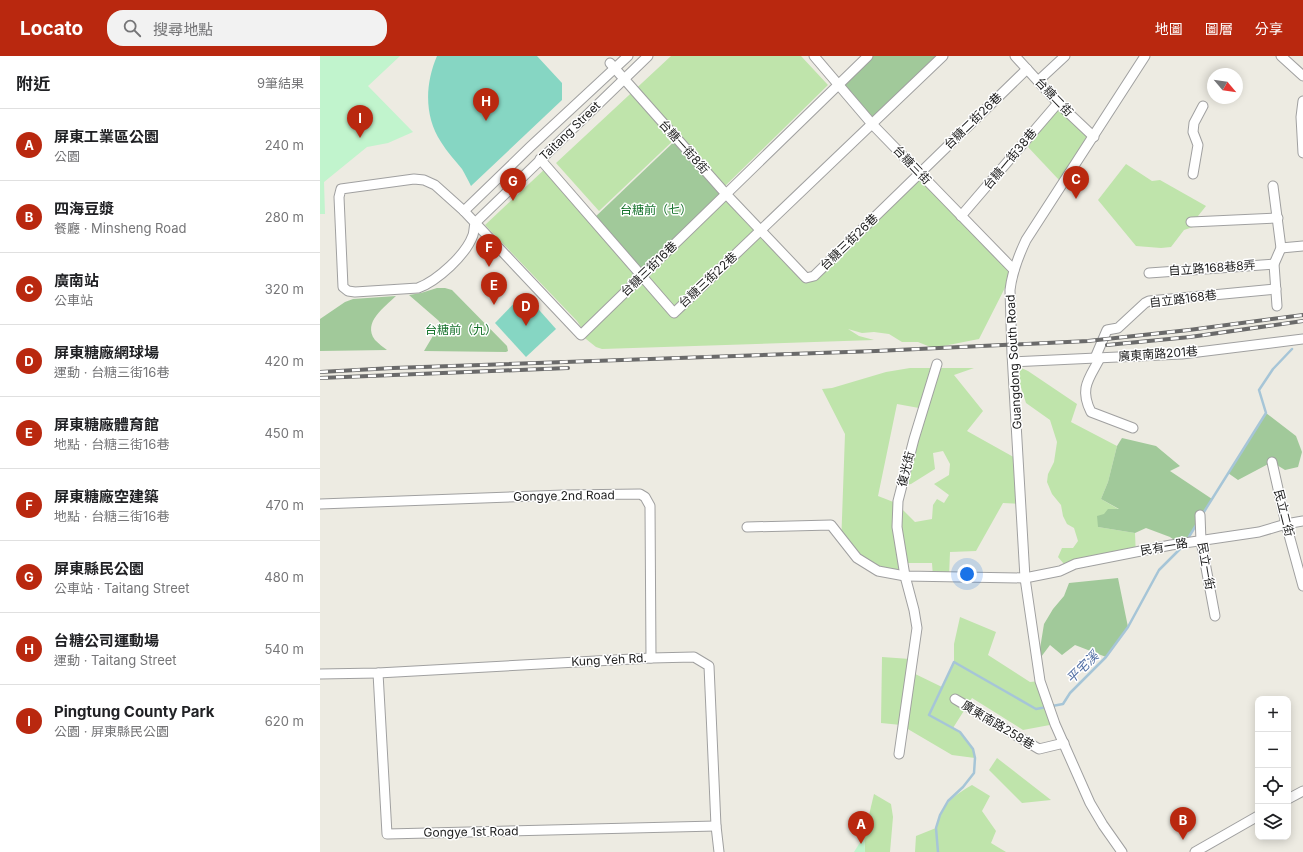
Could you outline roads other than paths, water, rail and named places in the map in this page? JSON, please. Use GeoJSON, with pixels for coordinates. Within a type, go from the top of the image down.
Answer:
{"type":"FeatureCollection","features":[{"type":"Feature","properties":{"kind":"street","name":"Taitang Street"},"geometry":{"type":"LineString","coordinates":[[464,211],[612,65],[628,56]]}},
{"type":"Feature","properties":{"kind":"street","name":"Taitang Street"},"geometry":{"type":"LineString","coordinates":[[475,223],[648,56]]}},
{"type":"Feature","properties":{"kind":"street","name":"台糖三街"},"geometry":{"type":"LineString","coordinates":[[814,56],[872,124],[1014,270]]}},
{"type":"Feature","properties":{"kind":"street","name":"台糖三街16巷"},"geometry":{"type":"LineString","coordinates":[[464,211],[581,336],[868,56]]}},
{"type":"Feature","properties":{"kind":"street","name":"台糖三街22巷"},"geometry":{"type":"LineString","coordinates":[[540,159],[674,313],[943,56]]}},
{"type":"Feature","properties":{"kind":"street","name":"台糖二街"},"geometry":{"type":"LineString","coordinates":[[1016,56],[1058,103],[1094,137]]}},
{"type":"Feature","properties":{"kind":"street"},"geometry":{"type":"LineString","coordinates":[[1038,81],[1065,56]]}},
{"type":"Feature","properties":{"kind":"street","name":"Guangdong South Road"},"geometry":{"type":"LineString","coordinates":[[1122,852],[1090,803],[1049,707],[1040,681],[1026,578],[1013,362],[1010,285],[1018,257],[1026,240],[1145,56]]}},
{"type":"Feature","properties":{"kind":"street"},"geometry":{"type":"LineString","coordinates":[[1281,56],[1303,76]]}},
{"type":"Feature","properties":{"kind":"street","name":"台糖一街8街"},"geometry":{"type":"LineString","coordinates":[[612,65],[726,194],[761,231]]}},
{"type":"Feature","properties":{"kind":"street","name":"台糖二街26巷"},"geometry":{"type":"LineString","coordinates":[[919,174],[1027,69]]}},
{"type":"Feature","properties":{"kind":"street"},"geometry":{"type":"LineString","coordinates":[[1303,101],[1301,117],[1303,153]]}},
{"type":"Feature","properties":{"kind":"street","name":"台糖一街38巷"},"geometry":{"type":"LineString","coordinates":[[961,216],[1058,103]]}},
{"type":"Feature","properties":{"kind":"street"},"geometry":{"type":"LineString","coordinates":[[1193,174],[1198,145],[1193,132],[1194,122],[1203,106]]}},
{"type":"Feature","properties":{"kind":"street","name":"台糖三街26巷"},"geometry":{"type":"LineString","coordinates":[[761,231],[806,278],[814,276],[919,174]]}},
{"type":"Feature","properties":{"kind":"street"},"geometry":{"type":"LineString","coordinates":[[464,211],[435,185],[424,180],[414,179],[341,189],[339,197],[343,287],[348,291],[354,292],[418,288],[428,284],[443,273],[462,253],[473,236],[475,223]]}},
{"type":"Feature","properties":{"kind":"street"},"geometry":{"type":"LineString","coordinates":[[1273,186],[1278,218],[1280,248],[1274,264],[1277,306]]}},
{"type":"Feature","properties":{"kind":"street"},"geometry":{"type":"LineString","coordinates":[[1191,222],[1278,218]]}},
{"type":"Feature","properties":{"kind":"street"},"geometry":{"type":"LineString","coordinates":[[1280,248],[1303,246]]}},
{"type":"Feature","properties":{"kind":"street","name":"自立路168巷8弄"},"geometry":{"type":"LineString","coordinates":[[1150,273],[1274,264]]}},
{"type":"Feature","properties":{"kind":"street","name":"自立路168巷"},"geometry":{"type":"LineString","coordinates":[[1098,358],[1107,330],[1118,328],[1149,301],[1276,289]]}},
{"type":"Feature","properties":{"kind":"street","name":"廣東南路201巷"},"geometry":{"type":"LineString","coordinates":[[1013,362],[1182,354],[1303,339]]}},
{"type":"Feature","properties":{"kind":"street"},"geometry":{"type":"LineString","coordinates":[[1098,358],[1085,386],[1087,403],[1091,412],[1133,428]]}},
{"type":"Feature","properties":{"kind":"street","name":"復光街"},"geometry":{"type":"LineString","coordinates":[[899,754],[917,628],[905,576],[897,527],[898,501],[914,439],[937,364]]}},
{"type":"Feature","properties":{"kind":"street","name":"民立二街"},"geometry":{"type":"LineString","coordinates":[[1272,462],[1286,524],[1303,586]]}},
{"type":"Feature","properties":{"kind":"street","name":"Gongye 2nd Road"},"geometry":{"type":"LineString","coordinates":[[320,504],[564,495],[640,494],[645,496],[650,506],[651,658]]}},
{"type":"Feature","properties":{"kind":"street","name":"民立一街"},"geometry":{"type":"LineString","coordinates":[[1200,515],[1201,541],[1215,616]]}},
{"type":"Feature","properties":{"kind":"street","name":"民有一路"},"geometry":{"type":"LineString","coordinates":[[1026,578],[1060,571],[1075,564],[1176,545],[1259,532],[1286,524],[1303,521]]}},
{"type":"Feature","properties":{"kind":"street"},"geometry":{"type":"LineString","coordinates":[[747,527],[831,524],[857,558],[878,571],[905,576],[1026,578]]}},
{"type":"Feature","properties":{"kind":"street","name":"Kung Yeh Rd."},"geometry":{"type":"LineString","coordinates":[[320,674],[378,673],[694,657],[709,666],[716,826],[719,852]]}},
{"type":"Feature","properties":{"kind":"street","name":"Gongye 1st Road"},"geometry":{"type":"LineString","coordinates":[[378,673],[387,834],[716,826]]}},
{"type":"Feature","properties":{"kind":"street","name":"廣東南路258巷"},"geometry":{"type":"LineString","coordinates":[[955,699],[1039,749],[1064,743]]}},
{"type":"Feature","properties":{"kind":"street"},"geometry":{"type":"LineString","coordinates":[[1291,797],[1303,791]]}},
{"type":"Feature","properties":{"kind":"street"},"geometry":{"type":"LineString","coordinates":[[1195,852],[1255,818]]}},
{"type":"Feature","properties":{"kind":"waterway","name":"平宅溪"},"geometry":{"type":"LineString","coordinates":[[1202,515],[1266,413],[1259,390],[1273,369],[1292,349]]}},
{"type":"Feature","properties":{"kind":"waterway","name":"平宅溪"},"geometry":{"type":"LineString","coordinates":[[1187,540],[1198,522]]}},
{"type":"Feature","properties":{"kind":"waterway","name":"平宅溪"},"geometry":{"type":"LineString","coordinates":[[938,852],[936,828],[940,815],[948,801],[963,787],[974,773],[975,758],[973,749],[960,732],[929,715],[954,662],[1036,709],[1063,704],[1070,693],[1106,657],[1128,627],[1159,570],[1183,546]]}},
{"type":"Feature","properties":{"kind":"railway"},"geometry":{"type":"LineString","coordinates":[[320,372],[393,368],[876,351],[1088,341],[1189,330],[1303,315]]}},
{"type":"Feature","properties":{"kind":"railway"},"geometry":{"type":"LineString","coordinates":[[1107,345],[1190,337],[1303,321]]}},
{"type":"Feature","properties":{"kind":"railway"},"geometry":{"type":"LineString","coordinates":[[320,378],[568,368]]}},
{"type":"Feature","properties":{"kind":"place","name":"台糖公司運動場"},"geometry":{"type":"Point","coordinates":[486,121]}},
{"type":"Feature","properties":{"kind":"place","name":"Pingtung County Park"},"geometry":{"type":"Point","coordinates":[360,138]}},
{"type":"Feature","properties":{"kind":"place","name":"廣南站"},"geometry":{"type":"Point","coordinates":[1076,199]}},
{"type":"Feature","properties":{"kind":"place","name":"屏東縣民公園"},"geometry":{"type":"Point","coordinates":[513,201]}},
{"type":"Feature","properties":{"kind":"place","name":"屏東糖廠空建築"},"geometry":{"type":"Point","coordinates":[489,267]}},
{"type":"Feature","properties":{"kind":"place","name":"屏東糖廠體育館"},"geometry":{"type":"Point","coordinates":[494,305]}},
{"type":"Feature","properties":{"kind":"place","name":"屏東糖廠網球場"},"geometry":{"type":"Point","coordinates":[526,326]}},
{"type":"Feature","properties":{"kind":"place","name":"四海豆漿"},"geometry":{"type":"Point","coordinates":[1183,840]}},
{"type":"Feature","properties":{"kind":"place","name":"屏東工業區公園"},"geometry":{"type":"Point","coordinates":[861,844]}},
{"type":"Feature","properties":{"kind":"park label","name":"台糖前（七）"},"geometry":{"type":"Point","coordinates":[656,210]}},
{"type":"Feature","properties":{"kind":"park label","name":"台糖前（九）"},"geometry":{"type":"Point","coordinates":[461,330]}}]}
